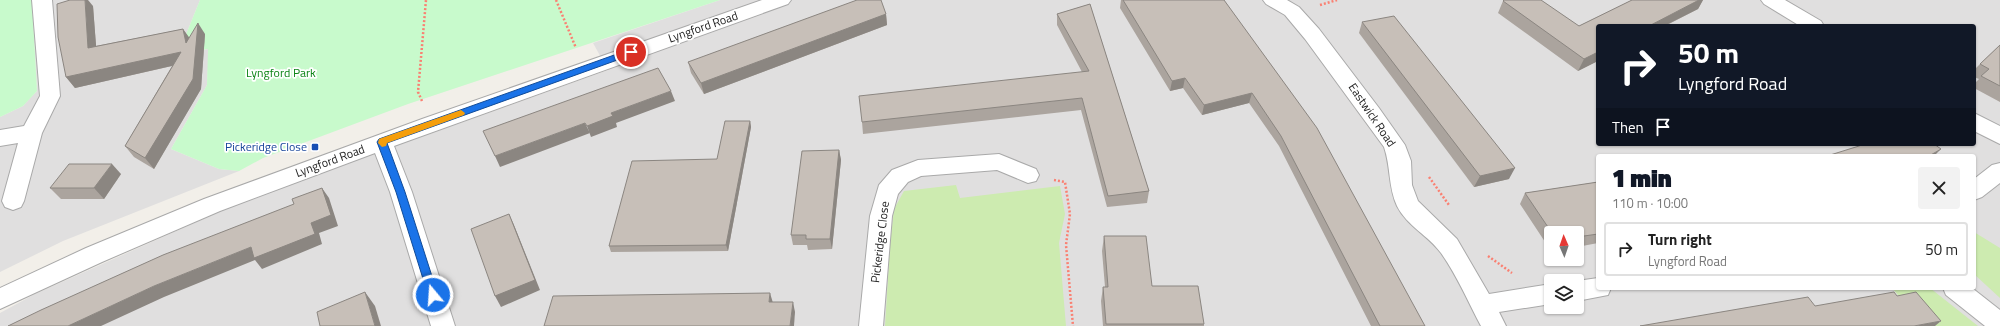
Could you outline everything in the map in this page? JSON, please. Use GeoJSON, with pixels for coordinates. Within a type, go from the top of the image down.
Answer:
{"type":"FeatureCollection","features":[{"type":"Feature","properties":{"kind":"street"},"geometry":{"type":"LineString","coordinates":[[13,201],[31,133],[50,96],[45,52],[42,0]]}},
{"type":"Feature","properties":{"kind":"street","name":"Lyngford Road"},"geometry":{"type":"LineString","coordinates":[[0,299],[94,255],[212,205],[430,124],[781,0]]}},
{"type":"Feature","properties":{"kind":"street","name":"Eastwick Road"},"geometry":{"type":"LineString","coordinates":[[1273,0],[1292,11],[1312,34],[1372,113],[1394,145],[1400,162],[1401,185],[1408,205],[1419,218],[1449,246],[1488,316]]}},
{"type":"Feature","properties":{"kind":"street"},"geometry":{"type":"LineString","coordinates":[[1771,0],[1811,24]]}},
{"type":"Feature","properties":{"kind":"street"},"geometry":{"type":"LineString","coordinates":[[1976,122],[2000,136]]}},
{"type":"Feature","properties":{"kind":"street"},"geometry":{"type":"LineString","coordinates":[[0,138],[31,133]]}},
{"type":"Feature","properties":{"kind":"street"},"geometry":{"type":"LineString","coordinates":[[382,142],[400,192],[442,326]]}},
{"type":"Feature","properties":{"kind":"street","name":"Pickeridge Close"},"geometry":{"type":"LineString","coordinates":[[871,326],[881,216],[887,190],[900,176],[918,168],[999,162],[1028,175]]}},
{"type":"Feature","properties":{"kind":"street"},"geometry":{"type":"LineString","coordinates":[[1976,189],[2000,171]]}},
{"type":"Feature","properties":{"kind":"street"},"geometry":{"type":"LineString","coordinates":[[1584,290],[1596,288]]}},
{"type":"Feature","properties":{"kind":"street"},"geometry":{"type":"LineString","coordinates":[[1958,290],[2000,324]]}},
{"type":"Feature","properties":{"kind":"street"},"geometry":{"type":"LineString","coordinates":[[1488,316],[1544,296]]}},
{"type":"Feature","properties":{"kind":"path"},"geometry":{"type":"LineString","coordinates":[[426,0],[418,92],[430,124]]}},
{"type":"Feature","properties":{"kind":"path"},"geometry":{"type":"LineString","coordinates":[[556,0],[586,68]]}},
{"type":"Feature","properties":{"kind":"path"},"geometry":{"type":"LineString","coordinates":[[1028,175],[1065,182],[1070,214],[1066,245],[1073,326]]}},
{"type":"Feature","properties":{"kind":"shaded area"},"geometry":{"type":"Polygon","coordinates":[[[32,0],[200,0],[178,54],[209,49],[207,85],[171,149],[219,169],[239,171],[63,241],[0,272],[0,117],[23,106],[37,91],[32,0]]]}},
{"type":"Feature","properties":{"kind":"shaded area"},"geometry":{"type":"Polygon","coordinates":[[[720,0],[2000,0],[2000,326],[0,326],[0,313],[35,294],[248,199],[608,70],[593,43],[720,0]]]}},
{"type":"Feature","properties":{"kind":"green space"},"geometry":{"type":"Polygon","coordinates":[[[0,0],[32,0],[37,91],[23,106],[0,117],[0,0]]]}},
{"type":"Feature","properties":{"kind":"green space","name":"Lyngford Park"},"geometry":{"type":"Polygon","coordinates":[[[200,0],[720,0],[408,104],[263,158],[239,171],[219,169],[171,149],[207,85],[208,49],[178,54],[200,0]]]}},
{"type":"Feature","properties":{"kind":"green space"},"geometry":{"type":"Polygon","coordinates":[[[956,185],[960,198],[1060,186],[1065,214],[1059,243],[1066,326],[885,326],[890,245],[894,209],[904,191],[956,185]]]}},
{"type":"Feature","properties":{"kind":"green space"},"geometry":{"type":"Polygon","coordinates":[[[1976,233],[2000,248],[2000,298],[1976,276],[1976,233]]]}},
{"type":"Feature","properties":{"kind":"green space"},"geometry":{"type":"Polygon","coordinates":[[[1894,290],[1933,290],[1978,326],[1925,326],[1894,290]]]}},
{"type":"Feature","properties":{"kind":"building"},"geometry":{"type":"Polygon","coordinates":[[[70,0],[85,0],[88,48],[183,29],[186,43],[198,23],[193,79],[145,158],[125,146],[181,52],[66,77],[58,37],[57,4],[70,0]]]}},
{"type":"Feature","properties":{"kind":"building"},"geometry":{"type":"Polygon","coordinates":[[[857,0],[881,0],[886,14],[701,83],[688,62],[857,0]]]}},
{"type":"Feature","properties":{"kind":"building"},"geometry":{"type":"Polygon","coordinates":[[[1123,0],[1224,0],[1317,128],[1425,326],[1380,326],[1281,136],[1252,93],[1204,105],[1185,78],[1172,81],[1123,0]]]}},
{"type":"Feature","properties":{"kind":"building"},"geometry":{"type":"Polygon","coordinates":[[[1541,0],[1579,26],[1632,0],[1699,0],[1653,24],[1596,24],[1596,53],[1584,59],[1503,1],[1541,0]]]}},
{"type":"Feature","properties":{"kind":"building"},"geometry":{"type":"Polygon","coordinates":[[[1090,4],[1149,191],[1108,196],[1082,98],[862,122],[859,96],[1089,71],[1057,14],[1090,4]]]}},
{"type":"Feature","properties":{"kind":"building"},"geometry":{"type":"Polygon","coordinates":[[[1394,16],[1515,168],[1480,176],[1362,22],[1394,16]]]}},
{"type":"Feature","properties":{"kind":"building"},"geometry":{"type":"Polygon","coordinates":[[[2000,45],[2000,86],[1981,76],[1989,69],[1980,64],[2000,45]]]}},
{"type":"Feature","properties":{"kind":"building"},"geometry":{"type":"Polygon","coordinates":[[[658,68],[671,91],[611,113],[613,116],[587,126],[585,123],[495,156],[483,131],[658,68]]]}},
{"type":"Feature","properties":{"kind":"building"},"geometry":{"type":"Polygon","coordinates":[[[725,121],[750,121],[726,245],[609,246],[632,161],[717,159],[725,121]]]}},
{"type":"Feature","properties":{"kind":"building"},"geometry":{"type":"Polygon","coordinates":[[[1859,146],[1937,146],[1941,149],[1932,154],[1833,154],[1859,146]]]}},
{"type":"Feature","properties":{"kind":"building"},"geometry":{"type":"Polygon","coordinates":[[[839,150],[830,239],[806,239],[806,235],[791,235],[802,151],[839,150]]]}},
{"type":"Feature","properties":{"kind":"building"},"geometry":{"type":"Polygon","coordinates":[[[69,164],[112,164],[94,188],[50,188],[69,164]]]}},
{"type":"Feature","properties":{"kind":"building"},"geometry":{"type":"Polygon","coordinates":[[[1596,182],[1596,234],[1584,236],[1584,226],[1547,226],[1525,193],[1596,182]]]}},
{"type":"Feature","properties":{"kind":"building"},"geometry":{"type":"Polygon","coordinates":[[[322,188],[331,215],[311,223],[315,234],[254,258],[251,247],[154,286],[68,326],[8,326],[163,255],[294,204],[292,199],[322,188]]]}},
{"type":"Feature","properties":{"kind":"building"},"geometry":{"type":"Polygon","coordinates":[[[509,214],[535,280],[495,296],[471,229],[509,214]]]}},
{"type":"Feature","properties":{"kind":"building"},"geometry":{"type":"Polygon","coordinates":[[[1104,236],[1146,236],[1152,286],[1198,286],[1204,324],[1106,324],[1103,287],[1108,287],[1104,236]]]}},
{"type":"Feature","properties":{"kind":"building"},"geometry":{"type":"Polygon","coordinates":[[[365,292],[375,326],[320,326],[317,312],[365,292]]]}},
{"type":"Feature","properties":{"kind":"building"},"geometry":{"type":"Polygon","coordinates":[[[1894,292],[1897,296],[1916,292],[1941,321],[1914,326],[1640,326],[1808,297],[1815,306],[1894,292]]]}},
{"type":"Feature","properties":{"kind":"building"},"geometry":{"type":"Polygon","coordinates":[[[770,293],[769,302],[793,302],[790,326],[544,326],[553,296],[770,293]]]}},
{"type":"Feature","properties":{"kind":"slow traffic"},"geometry":{"type":"LineString","coordinates":[[382,143],[461,113]]}},
{"type":"Feature","properties":{"kind":"place","name":"Pickeridge Close"},"geometry":{"type":"Point","coordinates":[315,147]}},
{"type":"Feature","properties":{"kind":"route"},"geometry":{"type":"LineString","coordinates":[[433,295],[400,192],[382,142],[631,52]]}}]}
